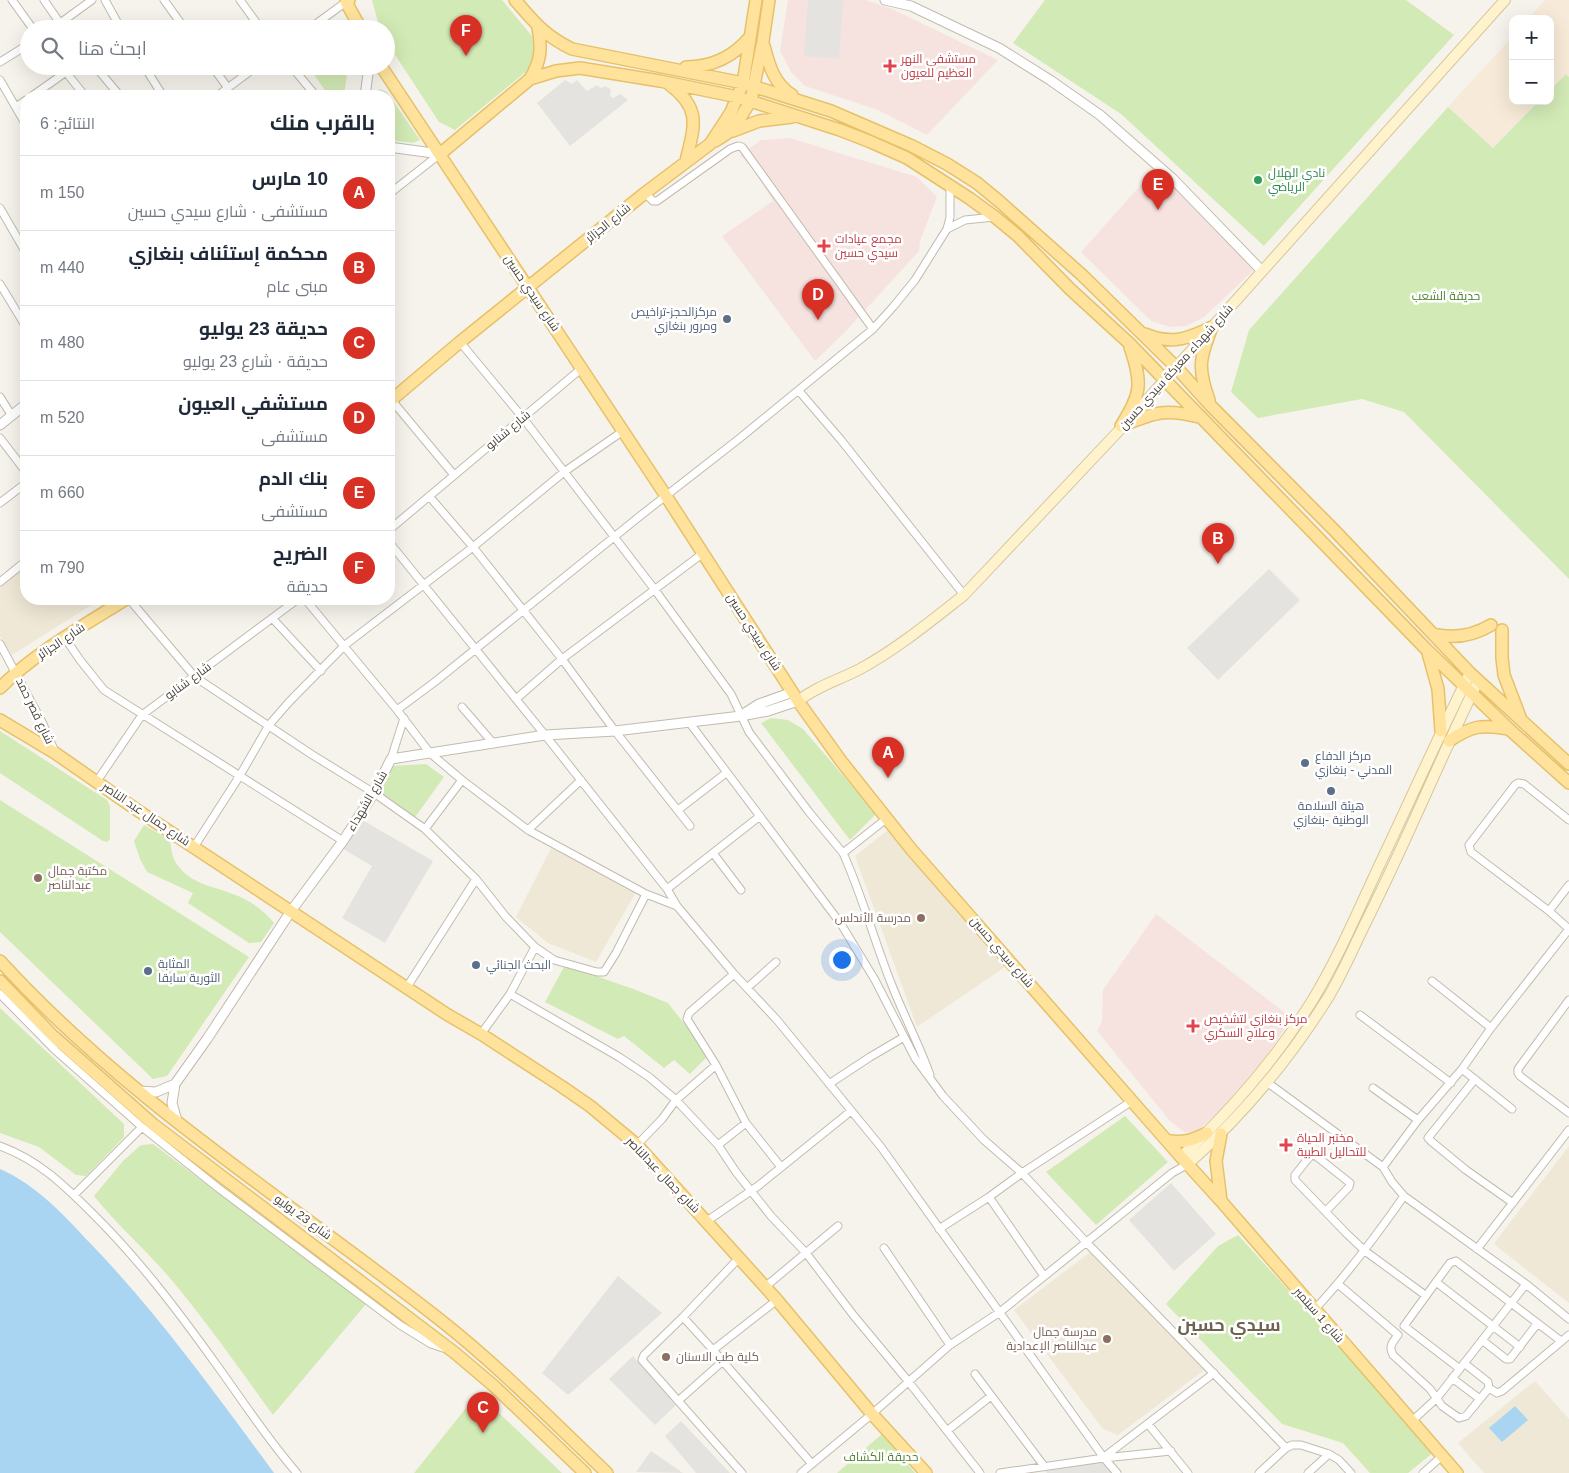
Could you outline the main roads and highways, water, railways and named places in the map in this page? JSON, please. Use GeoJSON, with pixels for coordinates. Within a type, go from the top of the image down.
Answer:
{"type":"FeatureCollection","features":[{"type":"Feature","properties":{"kind":"main road"},"geometry":{"type":"LineString","coordinates":[[516,0],[538,28],[572,49],[743,83],[802,101],[831,111],[903,142],[947,164],[977,183],[1082,275],[1176,367],[1211,406],[1335,531],[1474,677],[1569,764]]}},
{"type":"Feature","properties":{"kind":"main road","name":"شارع الجزائر"},"geometry":{"type":"LineString","coordinates":[[395,395],[645,193],[710,144],[731,112],[743,83],[756,0]]}},
{"type":"Feature","properties":{"kind":"main road"},"geometry":{"type":"LineString","coordinates":[[729,132],[752,100],[769,0]]}},
{"type":"Feature","properties":{"kind":"main road","name":"شارع شهداء معركة سيدي حسين"},"geometry":{"type":"LineString","coordinates":[[796,696],[867,665],[935,618],[964,595],[1129,420],[1505,0]]}},
{"type":"Feature","properties":{"kind":"main road"},"geometry":{"type":"LineString","coordinates":[[346,1],[356,20]]}},
{"type":"Feature","properties":{"kind":"main road"},"geometry":{"type":"LineString","coordinates":[[530,79],[540,59],[541,42],[538,28]]}},
{"type":"Feature","properties":{"kind":"main road"},"geometry":{"type":"LineString","coordinates":[[665,67],[697,67],[712,64],[733,54],[750,38]]}},
{"type":"Feature","properties":{"kind":"main road"},"geometry":{"type":"LineString","coordinates":[[763,41],[772,72],[778,83],[787,92],[802,101]]}},
{"type":"Feature","properties":{"kind":"main road"},"geometry":{"type":"LineString","coordinates":[[440,154],[530,79],[556,71],[580,68],[752,100],[872,142],[907,158],[950,185],[995,217],[1129,343],[1426,649],[1509,729],[1569,783]]}},
{"type":"Feature","properties":{"kind":"main road","name":"شارع سيدي حسين"},"geometry":{"type":"LineString","coordinates":[[387,75],[582,368],[796,696],[842,761],[886,819],[1185,1161]]}},
{"type":"Feature","properties":{"kind":"main road"},"geometry":{"type":"LineString","coordinates":[[669,84],[682,94],[691,108],[693,126],[681,165]]}},
{"type":"Feature","properties":{"kind":"main road"},"geometry":{"type":"LineString","coordinates":[[710,144],[729,132],[759,121],[782,117],[800,117]]}},
{"type":"Feature","properties":{"kind":"main road"},"geometry":{"type":"LineString","coordinates":[[1140,332],[1154,339],[1180,340],[1212,327]]}},
{"type":"Feature","properties":{"kind":"main road"},"geometry":{"type":"LineString","coordinates":[[1211,406],[1200,368],[1202,352],[1212,327]]}},
{"type":"Feature","properties":{"kind":"main road"},"geometry":{"type":"LineString","coordinates":[[1122,426],[1136,402],[1138,392],[1138,369],[1129,343]]}},
{"type":"Feature","properties":{"kind":"main road"},"geometry":{"type":"LineString","coordinates":[[1122,426],[1164,411],[1200,417]]}},
{"type":"Feature","properties":{"kind":"main road","name":"شارع الجزائر"},"geometry":{"type":"LineString","coordinates":[[0,688],[16,672],[65,638],[118,605]]}},
{"type":"Feature","properties":{"kind":"main road"},"geometry":{"type":"LineString","coordinates":[[1433,634],[1448,637],[1463,636],[1478,632],[1491,625]]}},
{"type":"Feature","properties":{"kind":"main road"},"geometry":{"type":"LineString","coordinates":[[1502,630],[1504,674],[1522,721]]}},
{"type":"Feature","properties":{"kind":"main road"},"geometry":{"type":"LineString","coordinates":[[1426,649],[1438,689],[1441,731]]}},
{"type":"Feature","properties":{"kind":"main road"},"geometry":{"type":"LineString","coordinates":[[1185,1161],[1207,1133],[1251,1086],[1282,1045],[1324,980],[1352,927],[1399,827],[1441,731],[1474,677]]}},
{"type":"Feature","properties":{"kind":"main road"},"geometry":{"type":"LineString","coordinates":[[1185,1161],[1221,1134],[1268,1083],[1314,1019],[1341,973],[1390,874],[1449,741],[1468,689]]}},
{"type":"Feature","properties":{"kind":"main road","name":"شارع جمال عبد الناصر"},"geometry":{"type":"LineString","coordinates":[[0,720],[55,753],[137,810],[291,911]]}},
{"type":"Feature","properties":{"kind":"main road"},"geometry":{"type":"LineString","coordinates":[[1449,741],[1461,732],[1476,727],[1493,726],[1509,729]]}},
{"type":"Feature","properties":{"kind":"main road","name":"شارع جمال عبدالناصر"},"geometry":{"type":"LineString","coordinates":[[291,911],[584,1102],[637,1145],[777,1300],[872,1414],[926,1473]]}},
{"type":"Feature","properties":{"kind":"main road","name":"شارع 23 يوليو"},"geometry":{"type":"LineString","coordinates":[[0,961],[37,1000],[138,1091],[178,1124],[440,1319],[501,1372],[607,1473]]}},
{"type":"Feature","properties":{"kind":"main road","name":"شارع 23 يوليو"},"geometry":{"type":"LineString","coordinates":[[0,981],[52,1035],[214,1177],[455,1353],[491,1383],[585,1473]]}},
{"type":"Feature","properties":{"kind":"main road"},"geometry":{"type":"LineString","coordinates":[[1166,1140],[1181,1142],[1196,1139],[1207,1133]]}},
{"type":"Feature","properties":{"kind":"main road"},"geometry":{"type":"LineString","coordinates":[[1221,1134],[1216,1160],[1221,1200]]}},
{"type":"Feature","properties":{"kind":"main road","name":"شارع 1 سبتمبر"},"geometry":{"type":"LineString","coordinates":[[1185,1161],[1221,1200],[1314,1310],[1457,1473]]}},
{"type":"Feature","properties":{"kind":"main road"},"geometry":{"type":"LineString","coordinates":[[491,1383],[501,1372]]}},
{"type":"Feature","properties":{"kind":"water"},"geometry":{"type":"Polygon","coordinates":[[[0,1169],[13,1175],[48,1200],[113,1268],[185,1354],[274,1473],[0,1473],[0,1169]]]}},
{"type":"Feature","properties":{"kind":"water"},"geometry":{"type":"Polygon","coordinates":[[[1515,1406],[1528,1420],[1502,1442],[1489,1428],[1515,1406]]]}},
{"type":"Feature","properties":{"kind":"place","name":"الضريح"},"geometry":{"type":"Point","coordinates":[466,56]}},
{"type":"Feature","properties":{"kind":"place","name":"مستشفى النهر العظيم للعيون"},"geometry":{"type":"Point","coordinates":[890,66]}},
{"type":"Feature","properties":{"kind":"place","name":"نادي الهلال الرياضي"},"geometry":{"type":"Point","coordinates":[1258,180]}},
{"type":"Feature","properties":{"kind":"place","name":"بنك الدم"},"geometry":{"type":"Point","coordinates":[1158,210]}},
{"type":"Feature","properties":{"kind":"place","name":"مجمع عيادات سيدي حسين"},"geometry":{"type":"Point","coordinates":[824,246]}},
{"type":"Feature","properties":{"kind":"place","name":"مركزالحجز-تراخيص ومرور بنغازي"},"geometry":{"type":"Point","coordinates":[727,319]}},
{"type":"Feature","properties":{"kind":"place","name":"مستشفي العيون"},"geometry":{"type":"Point","coordinates":[818,320]}},
{"type":"Feature","properties":{"kind":"place","name":"محكمة إستئناف بنغازي"},"geometry":{"type":"Point","coordinates":[1218,564]}},
{"type":"Feature","properties":{"kind":"place","name":"مركز الدفاع المدني - بنغازي"},"geometry":{"type":"Point","coordinates":[1305,763]}},
{"type":"Feature","properties":{"kind":"place","name":"10 مارس"},"geometry":{"type":"Point","coordinates":[888,778]}},
{"type":"Feature","properties":{"kind":"place","name":"هيئة السلامة الوطنية -بنغازي"},"geometry":{"type":"Point","coordinates":[1331,791]}},
{"type":"Feature","properties":{"kind":"place","name":"مكتبة جمال عبدالناصر"},"geometry":{"type":"Point","coordinates":[38,878]}},
{"type":"Feature","properties":{"kind":"place","name":"مدرسة الأندلس"},"geometry":{"type":"Point","coordinates":[921,918]}},
{"type":"Feature","properties":{"kind":"place","name":"البحث الجنائي"},"geometry":{"type":"Point","coordinates":[476,965]}},
{"type":"Feature","properties":{"kind":"place","name":"المثابة الثورية سابقا"},"geometry":{"type":"Point","coordinates":[148,971]}},
{"type":"Feature","properties":{"kind":"place","name":"مركز بنغازي لتشخيص وعلاج السكري"},"geometry":{"type":"Point","coordinates":[1193,1026]}},
{"type":"Feature","properties":{"kind":"place","name":"مختبر الحياة للتحاليل الطبية"},"geometry":{"type":"Point","coordinates":[1286,1145]}},
{"type":"Feature","properties":{"kind":"place","name":"مدرسة جمال عبدالناصر الإعدادية"},"geometry":{"type":"Point","coordinates":[1107,1339]}},
{"type":"Feature","properties":{"kind":"place","name":"كلية طب الاسنان"},"geometry":{"type":"Point","coordinates":[666,1357]}},
{"type":"Feature","properties":{"kind":"place","name":"حديقة 23 يوليو"},"geometry":{"type":"Point","coordinates":[483,1433]}},
{"type":"Feature","properties":{"kind":"district","name":"سيدي حسين"},"geometry":{"type":"Point","coordinates":[1229,1325]}},
{"type":"Feature","properties":{"kind":"park label","name":"حديقة الشعب"},"geometry":{"type":"Point","coordinates":[1446,296]}},
{"type":"Feature","properties":{"kind":"park label","name":"حديقة الكشاف"},"geometry":{"type":"Point","coordinates":[881,1457]}}]}
